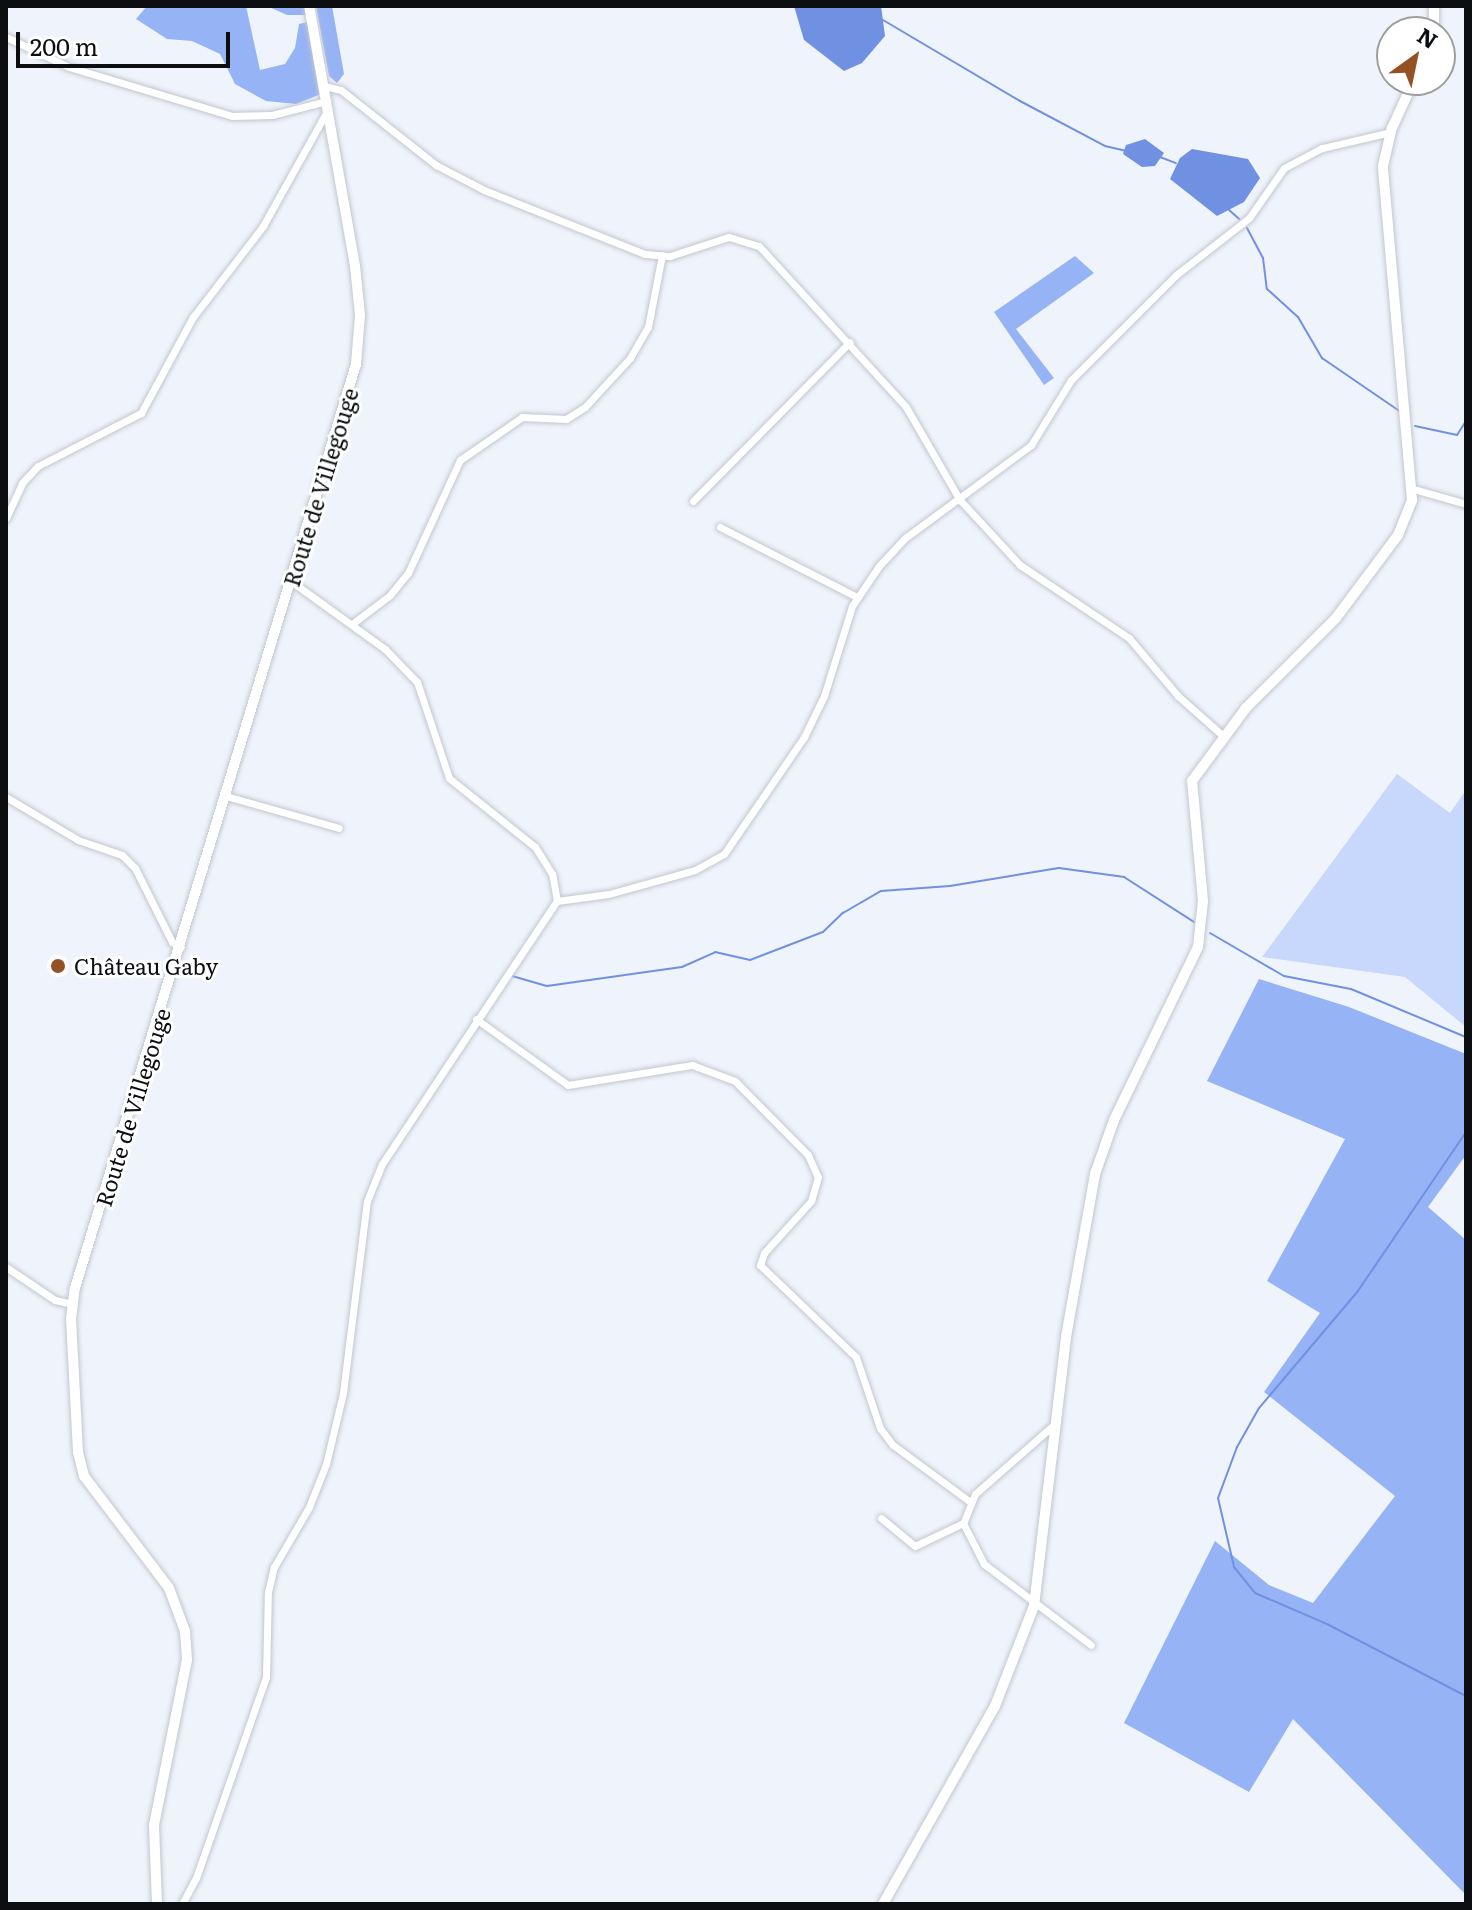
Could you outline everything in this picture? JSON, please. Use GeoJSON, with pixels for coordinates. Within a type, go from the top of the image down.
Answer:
{"type":"FeatureCollection","features":[{"type":"Feature","properties":{"kind":"street","name":"Route de Villegouge"},"geometry":{"type":"LineString","coordinates":[[157,1904],[154,1825],[187,1660],[185,1631],[169,1588],[84,1476],[78,1452],[73,1304],[350,395],[360,333],[355,266],[309,6]]}},
{"type":"Feature","properties":{"kind":"street"},"geometry":{"type":"LineString","coordinates":[[6,37],[69,67],[232,116],[272,115],[327,105]]}},
{"type":"Feature","properties":{"kind":"street"},"geometry":{"type":"LineString","coordinates":[[324,86],[341,90],[436,165],[484,190],[645,254],[662,255],[729,237],[749,239],[850,342],[921,427],[960,500],[1039,581],[1129,638],[1178,696],[1223,736]]}},
{"type":"Feature","properties":{"kind":"street"},"geometry":{"type":"LineString","coordinates":[[883,1904],[995,1706],[1034,1606],[1066,1337],[1095,1174],[1114,1120],[1198,947],[1203,901],[1192,781],[1223,736],[1343,608],[1398,535],[1414,489],[1384,181],[1391,132],[1407,96]]}},
{"type":"Feature","properties":{"kind":"street"},"geometry":{"type":"LineString","coordinates":[[6,518],[22,483],[38,466],[141,413],[205,300],[263,226],[327,105]]}},
{"type":"Feature","properties":{"kind":"street"},"geometry":{"type":"LineString","coordinates":[[557,901],[609,894],[695,870],[724,854],[769,794],[815,717],[857,597],[905,538],[1031,445],[1071,380],[1176,275],[1249,218],[1284,168],[1322,148],[1391,132]]}},
{"type":"Feature","properties":{"kind":"street"},"geometry":{"type":"LineString","coordinates":[[352,624],[390,595],[408,573],[460,460],[522,417],[566,419],[585,407],[630,358],[648,327],[662,255]]}},
{"type":"Feature","properties":{"kind":"street"},"geometry":{"type":"LineString","coordinates":[[693,501],[850,342]]}},
{"type":"Feature","properties":{"kind":"street"},"geometry":{"type":"LineString","coordinates":[[1414,489],[1466,504]]}},
{"type":"Feature","properties":{"kind":"street"},"geometry":{"type":"LineString","coordinates":[[720,527],[857,597]]}},
{"type":"Feature","properties":{"kind":"street"},"geometry":{"type":"LineString","coordinates":[[182,1904],[196,1878],[266,1677],[268,1592],[274,1567],[309,1507],[326,1464],[343,1393],[367,1201],[382,1164],[557,901],[552,874],[535,847],[449,778],[417,682],[352,624],[292,582]]}},
{"type":"Feature","properties":{"kind":"street"},"geometry":{"type":"LineString","coordinates":[[226,796],[339,828]]}},
{"type":"Feature","properties":{"kind":"street"},"geometry":{"type":"LineString","coordinates":[[6,797],[78,840],[122,855],[135,868],[172,942],[181,947]]}},
{"type":"Feature","properties":{"kind":"street"},"geometry":{"type":"LineString","coordinates":[[476,1019],[568,1085],[692,1065],[735,1081],[808,1155],[818,1177],[811,1201],[764,1253],[760,1265],[856,1357],[880,1428],[893,1445],[969,1501]]}},
{"type":"Feature","properties":{"kind":"street"},"geometry":{"type":"LineString","coordinates":[[6,1267],[55,1300],[73,1304]]}},
{"type":"Feature","properties":{"kind":"street"},"geometry":{"type":"LineString","coordinates":[[1057,1422],[969,1501],[963,1523],[984,1564],[1034,1606],[1091,1645]]}},
{"type":"Feature","properties":{"kind":"street"},"geometry":{"type":"LineString","coordinates":[[881,1518],[915,1546],[963,1523]]}},
{"type":"Feature","properties":{"kind":"shaded area"},"geometry":{"type":"Polygon","coordinates":[[[147,6],[246,6],[260,70],[285,64],[295,48],[299,24],[308,22],[321,94],[296,104],[266,101],[235,84],[220,54],[192,41],[167,39],[136,19],[147,6]]]}},
{"type":"Feature","properties":{"kind":"shaded area"},"geometry":{"type":"Polygon","coordinates":[[[267,6],[305,6],[307,15],[287,15],[267,6]]]}},
{"type":"Feature","properties":{"kind":"shaded area"},"geometry":{"type":"Polygon","coordinates":[[[316,6],[332,6],[344,74],[337,83],[329,76],[316,6]]]}},
{"type":"Feature","properties":{"kind":"shaded area"},"geometry":{"type":"Polygon","coordinates":[[[794,6],[881,6],[885,36],[862,63],[844,71],[804,40],[794,6]]]}},
{"type":"Feature","properties":{"kind":"shaded area"},"geometry":{"type":"Polygon","coordinates":[[[1145,139],[1164,153],[1155,166],[1142,167],[1123,154],[1126,145],[1145,139]]]}},
{"type":"Feature","properties":{"kind":"shaded area"},"geometry":{"type":"Polygon","coordinates":[[[1192,149],[1248,159],[1260,178],[1244,202],[1217,216],[1170,179],[1180,158],[1192,149]]]}},
{"type":"Feature","properties":{"kind":"shaded area"},"geometry":{"type":"Polygon","coordinates":[[[1075,256],[1094,273],[1016,329],[1054,378],[1044,385],[994,312],[1075,256]]]}},
{"type":"Feature","properties":{"kind":"shaded area"},"geometry":{"type":"Polygon","coordinates":[[[1397,774],[1450,813],[1466,790],[1466,1027],[1405,977],[1262,957],[1397,774]]]}},
{"type":"Feature","properties":{"kind":"shaded area"},"geometry":{"type":"Polygon","coordinates":[[[1259,979],[1349,1007],[1466,1054],[1466,1155],[1428,1207],[1466,1240],[1466,1895],[1293,1719],[1249,1792],[1124,1723],[1215,1541],[1269,1585],[1313,1603],[1395,1496],[1264,1392],[1320,1313],[1267,1281],[1345,1139],[1207,1081],[1259,979]]]}},
{"type":"Feature","properties":{"kind":"waterway"},"geometry":{"type":"LineString","coordinates":[[883,20],[1020,101],[1105,146],[1126,151]]}},
{"type":"Feature","properties":{"kind":"waterway"},"geometry":{"type":"LineString","coordinates":[[1160,157],[1176,163]]}},
{"type":"Feature","properties":{"kind":"waterway"},"geometry":{"type":"LineString","coordinates":[[1228,209],[1239,219]]}},
{"type":"Feature","properties":{"kind":"waterway"},"geometry":{"type":"LineString","coordinates":[[1247,228],[1263,258],[1267,289],[1298,317],[1322,358],[1401,412]]}},
{"type":"Feature","properties":{"kind":"waterway"},"geometry":{"type":"LineString","coordinates":[[1415,426],[1457,435],[1466,421]]}},
{"type":"Feature","properties":{"kind":"waterway"},"geometry":{"type":"LineString","coordinates":[[512,976],[547,986],[682,967],[715,952],[750,960],[823,932],[843,913],[881,891],[950,886],[1059,868],[1124,877],[1194,922]]}},
{"type":"Feature","properties":{"kind":"waterway"},"geometry":{"type":"LineString","coordinates":[[1210,933],[1284,976],[1351,989],[1466,1037]]}},
{"type":"Feature","properties":{"kind":"waterway"},"geometry":{"type":"LineString","coordinates":[[1466,1132],[1358,1291],[1259,1408],[1237,1447],[1218,1498],[1234,1567],[1255,1593],[1327,1624],[1466,1696]]}},
{"type":"Feature","properties":{"kind":"place","name":"Château Gaby"},"geometry":{"type":"Point","coordinates":[58,966]}}]}
